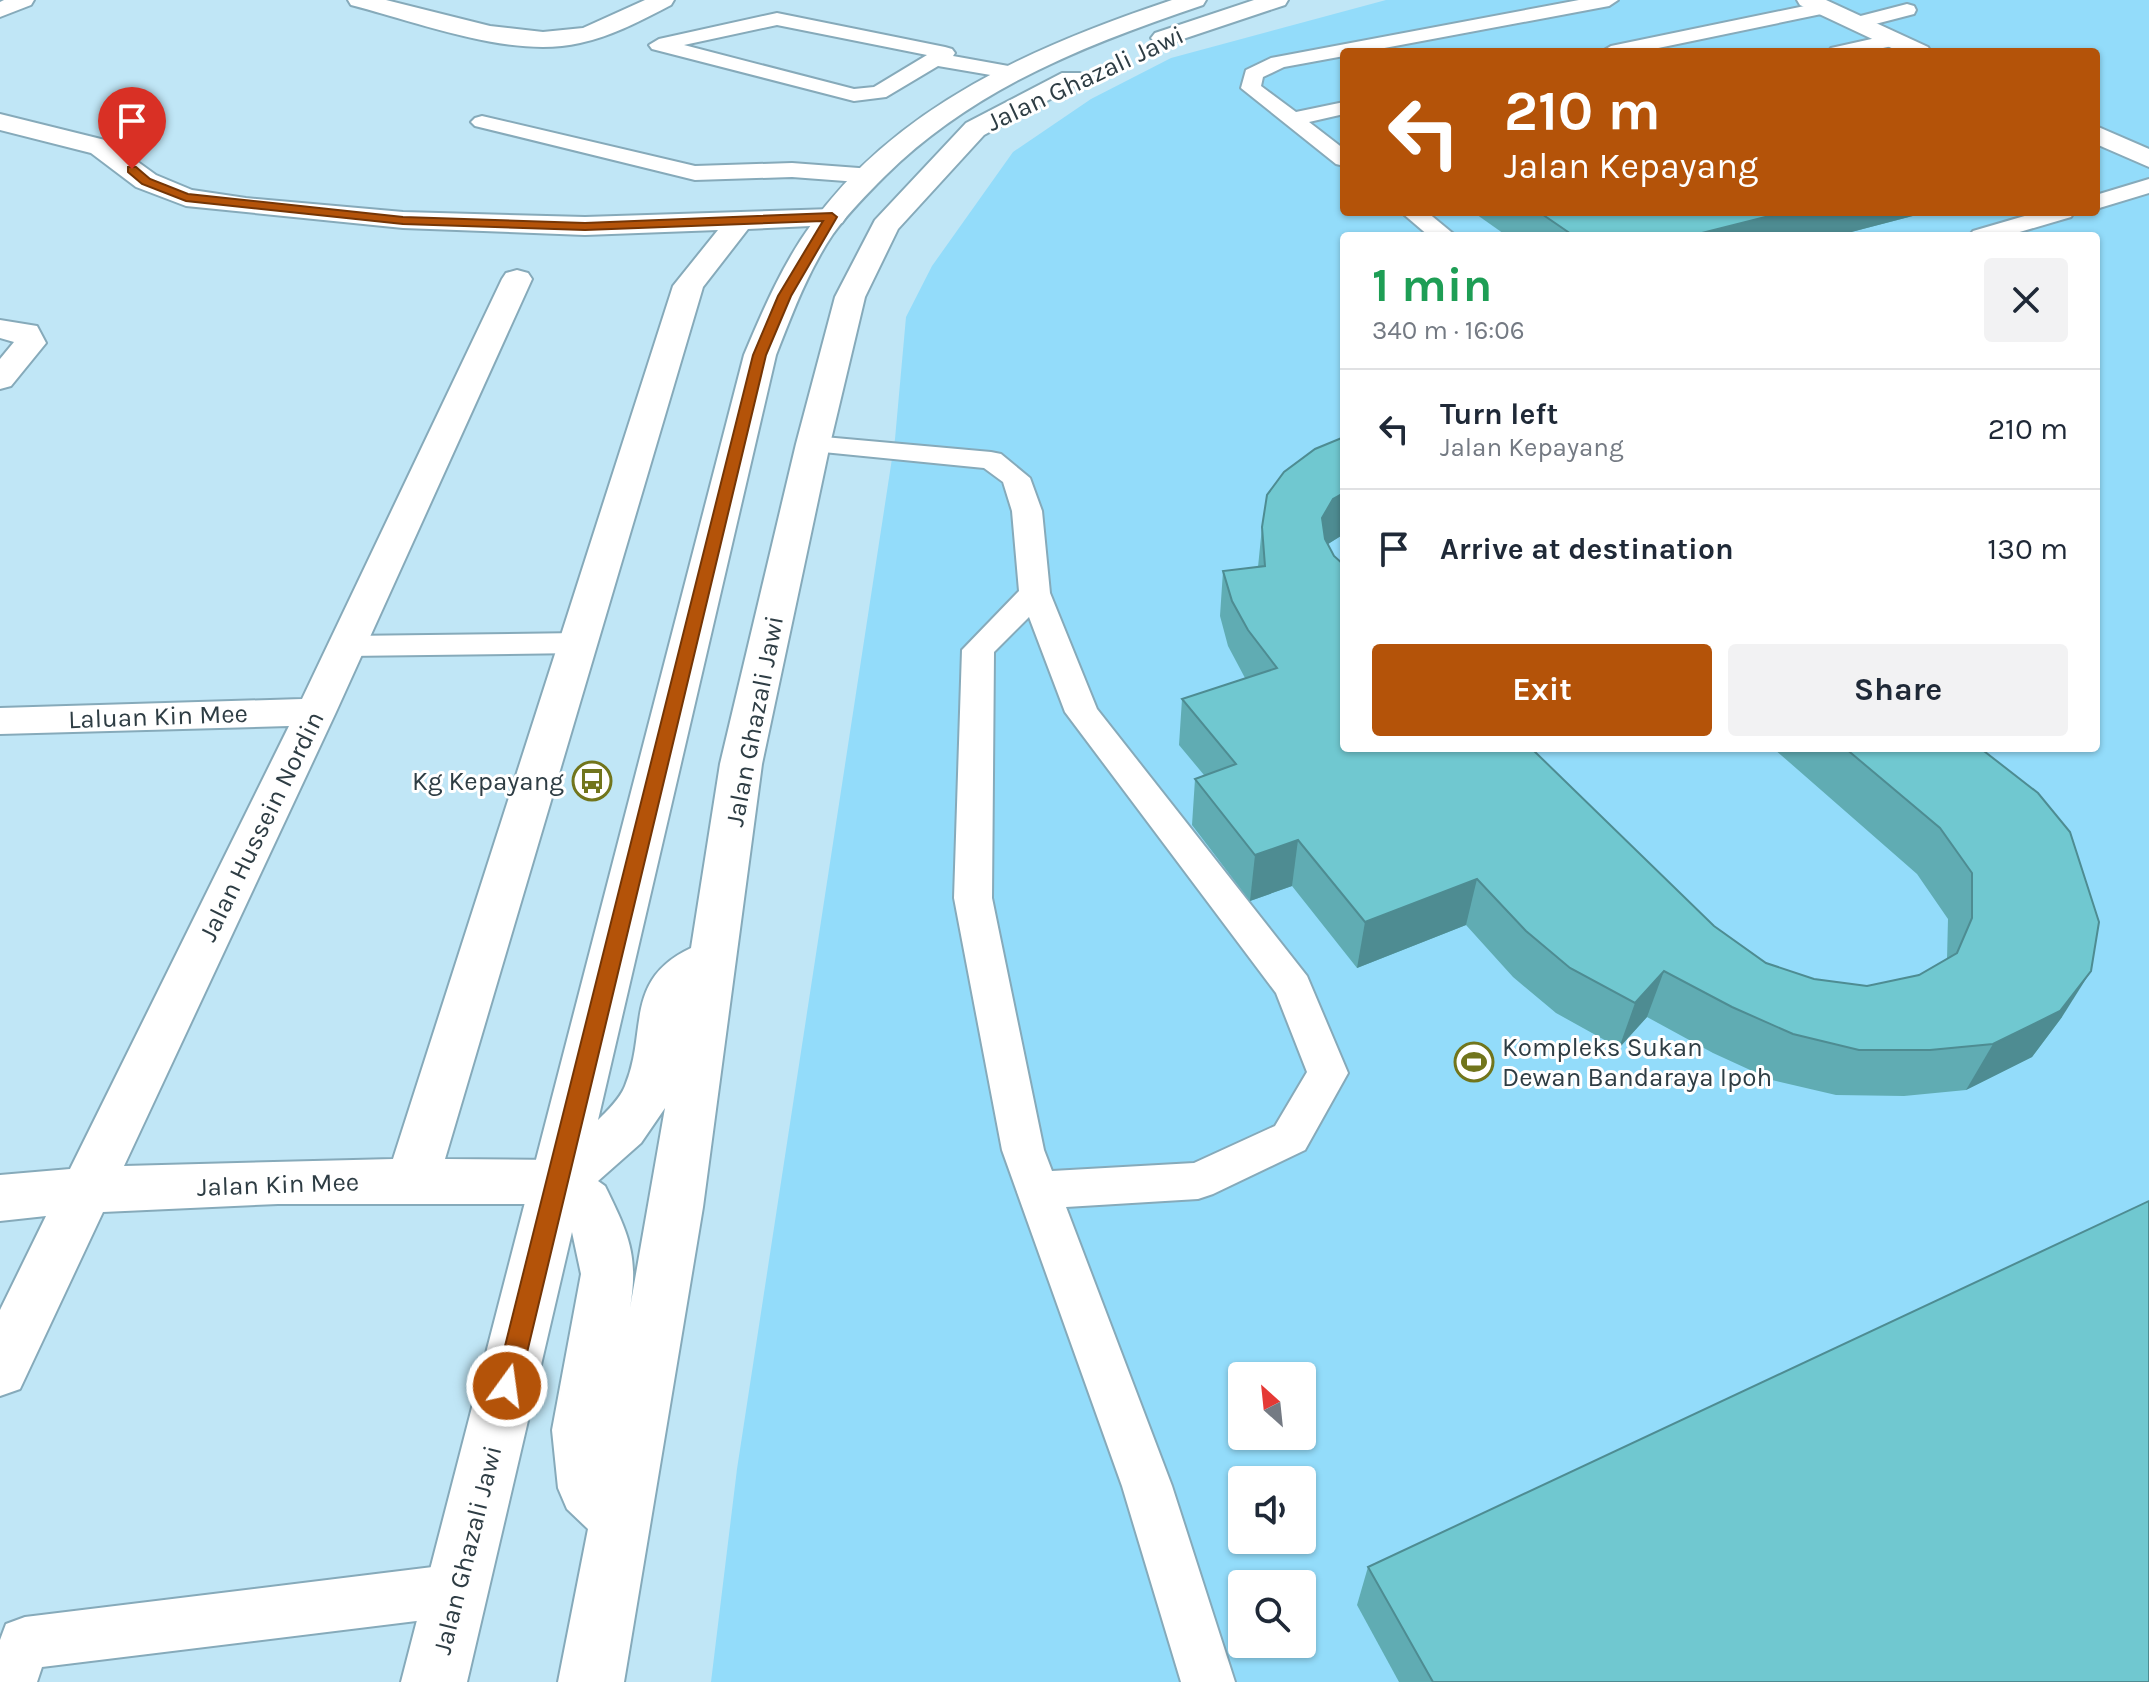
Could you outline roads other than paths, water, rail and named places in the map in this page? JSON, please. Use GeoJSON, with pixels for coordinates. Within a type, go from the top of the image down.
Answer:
{"type":"FeatureCollection","features":[{"type":"Feature","properties":{"kind":"main road"},"geometry":{"type":"LineString","coordinates":[[0,10],[23,0]]}},
{"type":"Feature","properties":{"kind":"main road"},"geometry":{"type":"LineString","coordinates":[[359,0],[519,38],[566,39],[602,29],[663,0]]}},
{"type":"Feature","properties":{"kind":"main road","name":"Jalan Ghazali Jawi"},"geometry":{"type":"LineString","coordinates":[[434,1682],[760,355],[784,296],[832,217],[912,137],[980,89],[1136,20],[1195,0]]}},
{"type":"Feature","properties":{"kind":"main road","name":"Jalan Ghazali Jawi"},"geometry":{"type":"LineString","coordinates":[[1142,46],[1277,0]]}},
{"type":"Feature","properties":{"kind":"main road"},"geometry":{"type":"LineString","coordinates":[[1816,4],[1911,48]]}},
{"type":"Feature","properties":{"kind":"main road","name":"Jalan Ghazali Jawi"},"geometry":{"type":"LineString","coordinates":[[591,1682],[676,1207],[741,764],[813,444],[850,297],[885,226],[975,129],[1090,69]]}},
{"type":"Feature","properties":{"kind":"main road"},"geometry":{"type":"LineString","coordinates":[[0,122],[100,147],[146,181],[186,198],[403,220],[585,226],[832,217],[871,207],[936,147],[975,129]]}},
{"type":"Feature","properties":{"kind":"main road"},"geometry":{"type":"LineString","coordinates":[[2100,136],[2149,159]]}},
{"type":"Feature","properties":{"kind":"main road"},"geometry":{"type":"LineString","coordinates":[[412,1181],[688,286],[741,219]]}},
{"type":"Feature","properties":{"kind":"main road","name":"Jalan Hussein Nordin"},"geometry":{"type":"LineString","coordinates":[[0,1370],[316,712],[517,279]]}},
{"type":"Feature","properties":{"kind":"main road"},"geometry":{"type":"LineString","coordinates":[[0,329],[26,333],[30,343],[0,379]]}},
{"type":"Feature","properties":{"kind":"main road","name":"Laluan Kin Mee"},"geometry":{"type":"LineString","coordinates":[[2,723],[316,712]]}},
{"type":"Feature","properties":{"kind":"main road"},"geometry":{"type":"LineString","coordinates":[[620,1518],[588,1488],[581,1430],[608,1274],[603,1242],[586,1202],[557,1182],[602,1149],[638,1107],[650,1087],[663,1010],[672,983],[689,969],[713,958]]}},
{"type":"Feature","properties":{"kind":"main road","name":"Jalan Kin Mee"},"geometry":{"type":"LineString","coordinates":[[0,1198],[87,1189],[412,1181],[557,1182]]}},
{"type":"Feature","properties":{"kind":"lane"},"geometry":{"type":"LineString","coordinates":[[1353,48],[1609,0]]}},
{"type":"Feature","properties":{"kind":"lane"},"geometry":{"type":"LineString","coordinates":[[1628,48],[1816,4]]}},
{"type":"Feature","properties":{"kind":"lane"},"geometry":{"type":"LineString","coordinates":[[1856,23],[1907,10]]}},
{"type":"Feature","properties":{"kind":"lane"},"geometry":{"type":"LineString","coordinates":[[935,59],[945,53],[777,19],[659,45],[854,95],[879,93],[935,59],[1014,73]]}},
{"type":"Feature","properties":{"kind":"lane"},"geometry":{"type":"LineString","coordinates":[[1857,48],[1894,40]]}},
{"type":"Feature","properties":{"kind":"lane"},"geometry":{"type":"LineString","coordinates":[[1340,50],[1278,62],[1253,74],[1251,88],[1340,156]]}},
{"type":"Feature","properties":{"kind":"lane"},"geometry":{"type":"LineString","coordinates":[[1292,119],[1340,109]]}},
{"type":"Feature","properties":{"kind":"lane"},"geometry":{"type":"LineString","coordinates":[[482,122],[695,173],[792,170],[872,176]]}},
{"type":"Feature","properties":{"kind":"lane"},"geometry":{"type":"LineString","coordinates":[[2100,201],[2149,186]]}},
{"type":"Feature","properties":{"kind":"lane"},"geometry":{"type":"LineString","coordinates":[[1417,216],[1439,232]]}},
{"type":"Feature","properties":{"kind":"lane"},"geometry":{"type":"LineString","coordinates":[[1995,232],[2049,216]]}},
{"type":"Feature","properties":{"kind":"lane"},"geometry":{"type":"LineString","coordinates":[[813,444],[991,460],[1016,478],[1027,511],[1035,593],[1082,712],[1293,987],[1328,1073],[1290,1138],[1198,1181],[1037,1190]]}},
{"type":"Feature","properties":{"kind":"lane"},"geometry":{"type":"LineString","coordinates":[[1035,593],[978,650],[973,898],[1023,1150],[1147,1486],[1208,1682]]}},
{"type":"Feature","properties":{"kind":"lane"},"geometry":{"type":"LineString","coordinates":[[347,646],[580,643]]}},
{"type":"Feature","properties":{"kind":"lane"},"geometry":{"type":"LineString","coordinates":[[10,1682],[25,1643],[457,1590]]}},
{"type":"Feature","properties":{"kind":"place","name":"Kg Kepayang"},"geometry":{"type":"Point","coordinates":[592,781]}},
{"type":"Feature","properties":{"kind":"place","name":"Kompleks Sukan Dewan Bandaraya Ipoh"},"geometry":{"type":"Point","coordinates":[1474,1062]}}]}
